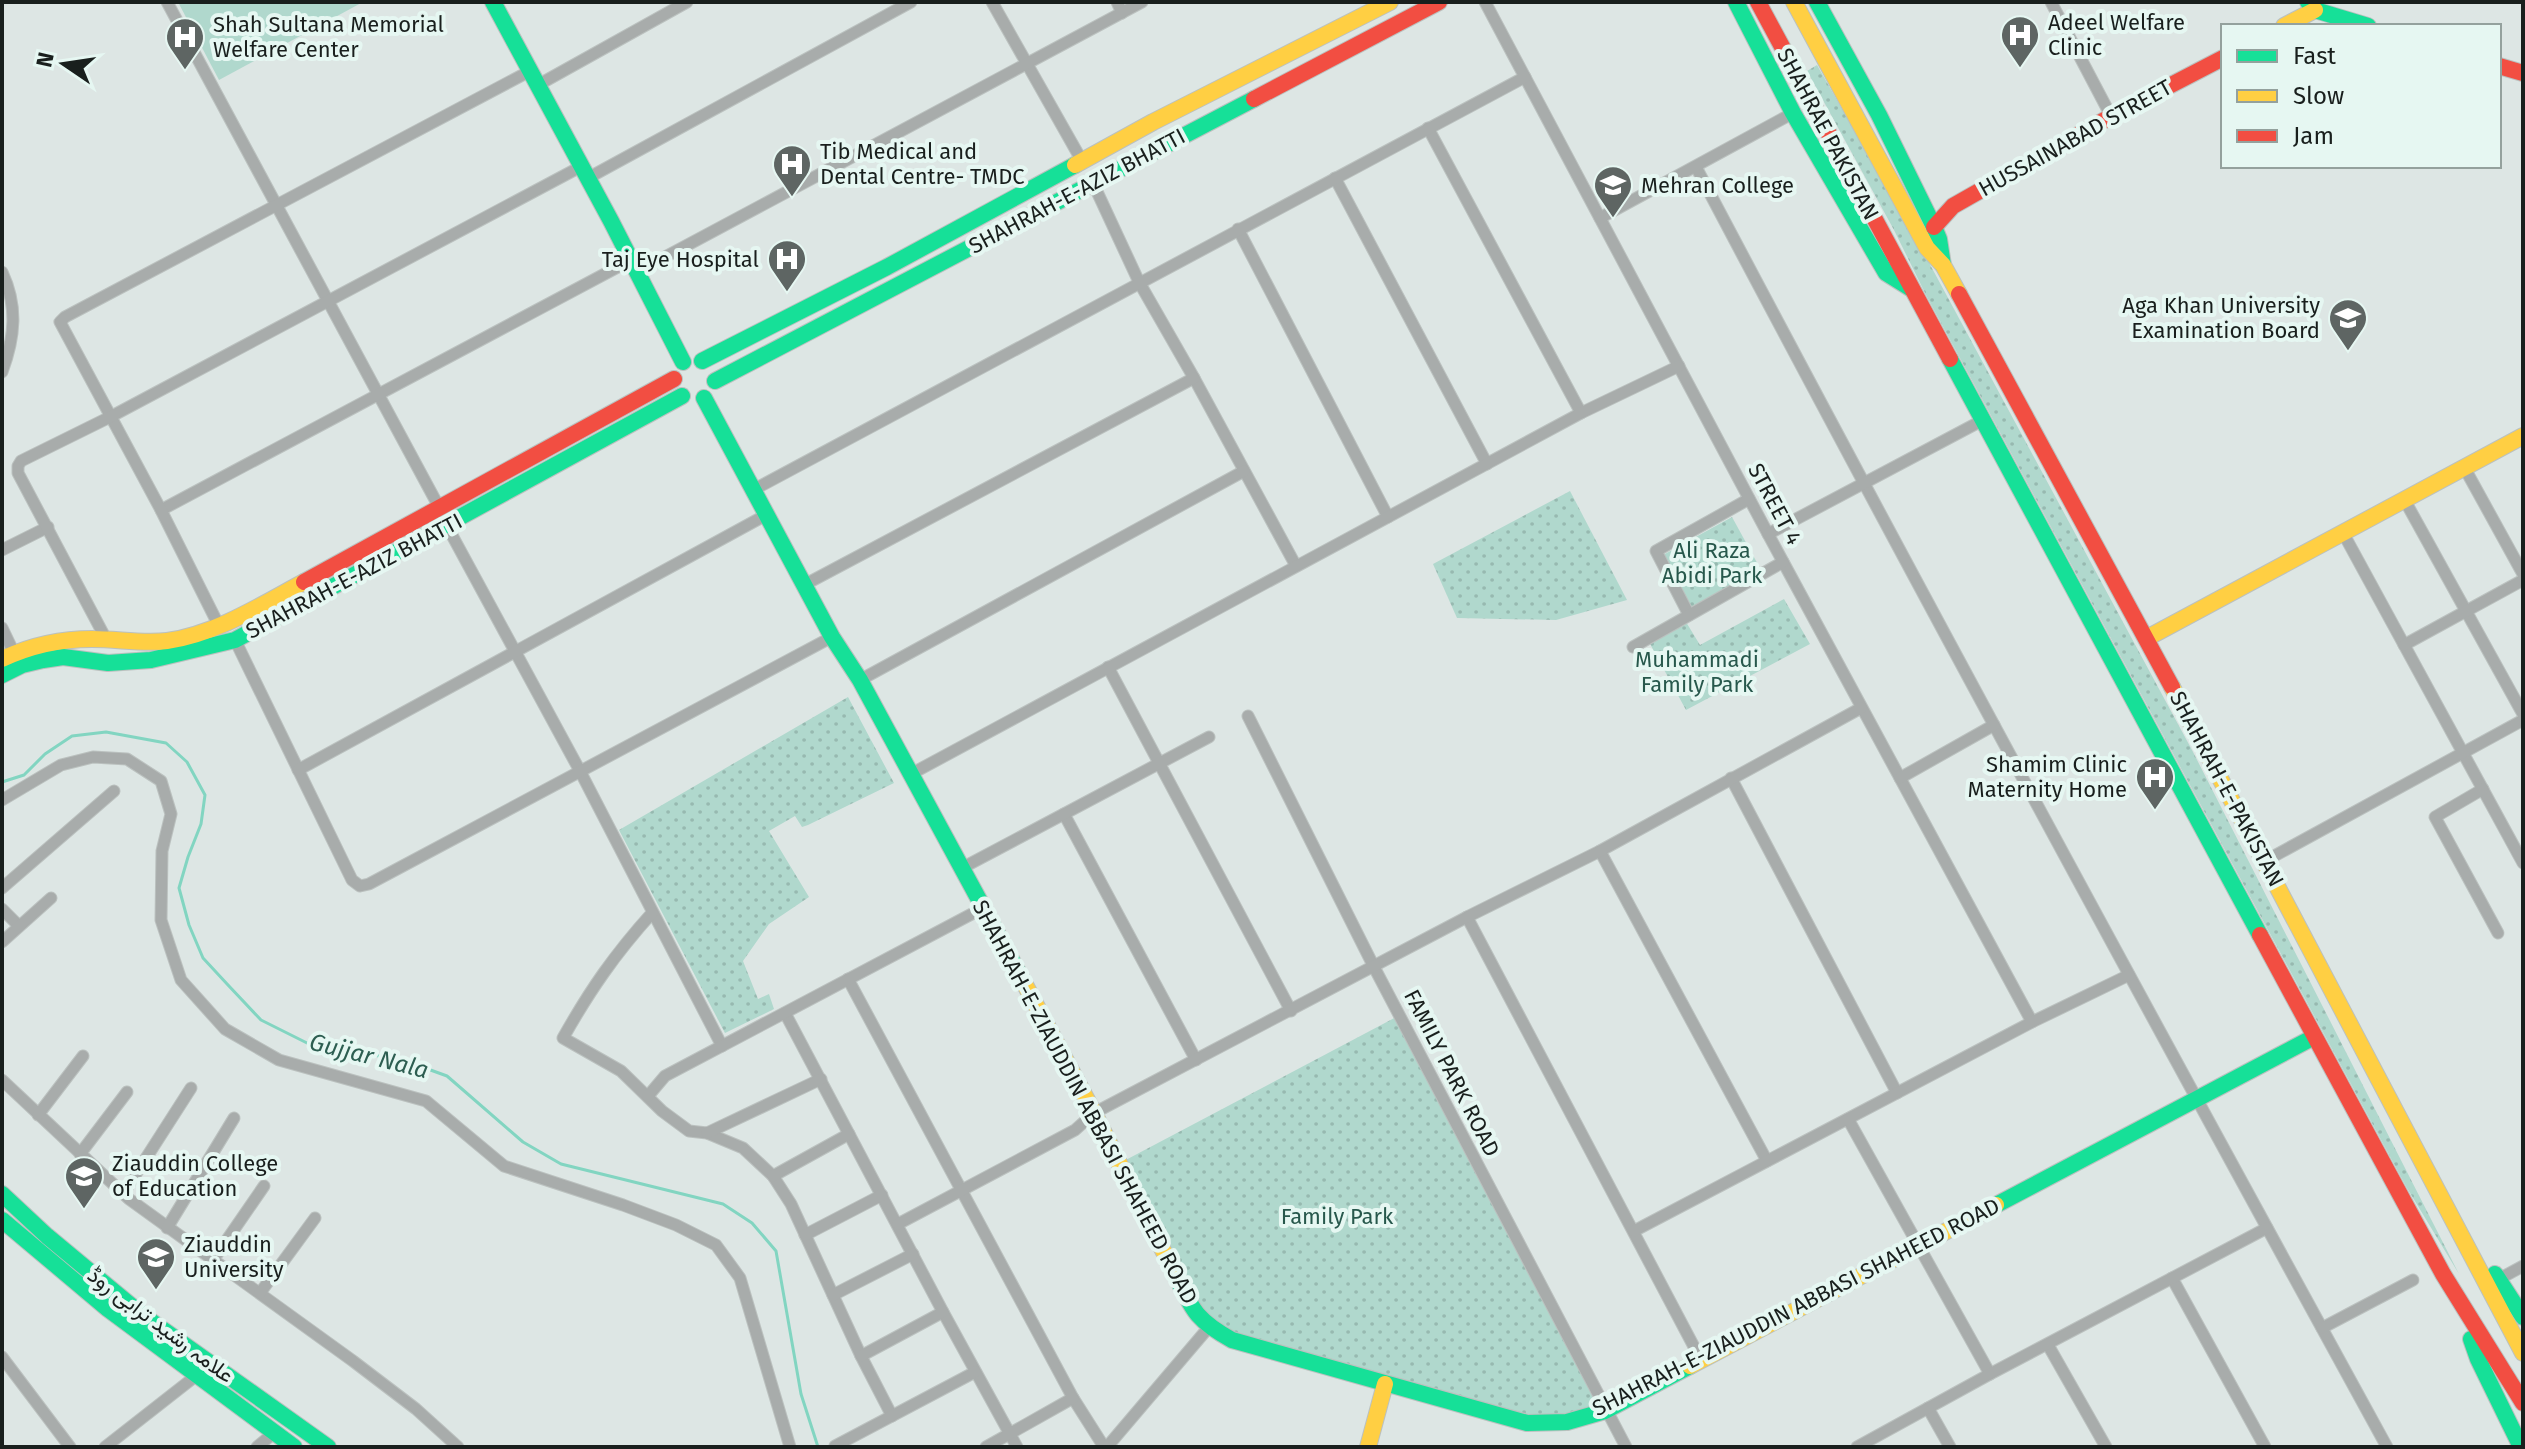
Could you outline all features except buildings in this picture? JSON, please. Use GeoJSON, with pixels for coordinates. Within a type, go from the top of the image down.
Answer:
{"type":"FeatureCollection","features":[{"type":"Feature","properties":{"kind":"main road"},"geometry":{"type":"LineString","coordinates":[[493,2],[683,362]]}},
{"type":"Feature","properties":{"kind":"main road","name":"SHAHRAH-E-AZIZ BHATTI"},"geometry":{"type":"LineString","coordinates":[[702,361],[887,267],[1153,122],[1390,2]]}},
{"type":"Feature","properties":{"kind":"main road","name":"SHAHRAH-E-AZIZ BHATTI"},"geometry":{"type":"LineString","coordinates":[[715,381],[1439,2]]}},
{"type":"Feature","properties":{"kind":"main road"},"geometry":{"type":"LineString","coordinates":[[1735,2],[1793,113],[1886,273],[1915,291]]}},
{"type":"Feature","properties":{"kind":"main road","name":"SHAHRAE PAKISTAN"},"geometry":{"type":"LineString","coordinates":[[1758,2],[1899,266]]}},
{"type":"Feature","properties":{"kind":"main road","name":"SHAHRAE PAKISTAN"},"geometry":{"type":"LineString","coordinates":[[1794,2],[1927,248]]}},
{"type":"Feature","properties":{"kind":"main road"},"geometry":{"type":"LineString","coordinates":[[1817,2],[1879,115],[1934,227],[1943,265]]}},
{"type":"Feature","properties":{"kind":"main road"},"geometry":{"type":"LineString","coordinates":[[2287,24],[2312,6],[2362,24]]}},
{"type":"Feature","properties":{"kind":"main road","name":"HUSSAINABAD STREET"},"geometry":{"type":"LineString","coordinates":[[1934,227],[1953,206],[2111,116],[2221,59]]}},
{"type":"Feature","properties":{"kind":"main road"},"geometry":{"type":"LineString","coordinates":[[2501,67],[2523,73]]}},
{"type":"Feature","properties":{"kind":"main road"},"geometry":{"type":"LineString","coordinates":[[1919,197],[1953,206]]}},
{"type":"Feature","properties":{"kind":"main road","name":"SHAHRAH-E-PAKISTAN"},"geometry":{"type":"LineString","coordinates":[[1927,248],[1943,265],[2147,638],[2523,1353]]}},
{"type":"Feature","properties":{"kind":"main road","name":"SHAHRAH-E-PAKISTAN"},"geometry":{"type":"LineString","coordinates":[[1899,266],[2456,1296]]}},
{"type":"Feature","properties":{"kind":"main road"},"geometry":{"type":"LineString","coordinates":[[692,359],[709,365],[715,381],[704,398],[693,400],[682,396],[676,388],[676,369],[683,362],[692,359]]}},
{"type":"Feature","properties":{"kind":"main road","name":"SHAHRAH-E-AZIZ BHATTI"},"geometry":{"type":"LineString","coordinates":[[8,656],[60,641],[170,641],[219,626],[674,379]]}},
{"type":"Feature","properties":{"kind":"main road","name":"SHAHRAH-E-AZIZ BHATTI"},"geometry":{"type":"LineString","coordinates":[[2,675],[22,665],[43,660],[63,657],[108,663],[151,660],[235,640],[682,396]]}},
{"type":"Feature","properties":{"kind":"main road","name":"SHAHRAH-E-ZIAUDDIN ABBASI SHAHEED ROAD"},"geometry":{"type":"LineString","coordinates":[[704,398],[1094,1113],[1196,1315],[1209,1327],[1232,1340],[1527,1423],[1567,1422],[1605,1411],[2314,1037]]}},
{"type":"Feature","properties":{"kind":"main road"},"geometry":{"type":"LineString","coordinates":[[2147,638],[2523,436]]}},
{"type":"Feature","properties":{"kind":"main road","name":"علامہ رشید ترابی روڈ"},"geometry":{"type":"LineString","coordinates":[[2,1194],[141,1314],[328,1447]]}},
{"type":"Feature","properties":{"kind":"main road","name":"علامہ رشید ترابی روڈ"},"geometry":{"type":"LineString","coordinates":[[2,1220],[28,1245],[294,1447]]}},
{"type":"Feature","properties":{"kind":"main road"},"geometry":{"type":"LineString","coordinates":[[2458,1226],[2499,1279],[2523,1317]]}},
{"type":"Feature","properties":{"kind":"main road"},"geometry":{"type":"LineString","coordinates":[[2456,1296],[2523,1403]]}},
{"type":"Feature","properties":{"kind":"main road"},"geometry":{"type":"LineString","coordinates":[[2456,1296],[2478,1359],[2521,1447]]}},
{"type":"Feature","properties":{"kind":"main road"},"geometry":{"type":"LineString","coordinates":[[1368,1447],[1385,1384]]}},
{"type":"Feature","properties":{"kind":"street"},"geometry":{"type":"LineString","coordinates":[[167,2],[439,507]]}},
{"type":"Feature","properties":{"kind":"street"},"geometry":{"type":"LineString","coordinates":[[219,626],[112,416],[60,322],[277,207],[687,2]]}},
{"type":"Feature","properties":{"kind":"street"},"geometry":{"type":"LineString","coordinates":[[106,639],[18,473],[21,461],[911,2]]}},
{"type":"Feature","properties":{"kind":"street"},"geometry":{"type":"LineString","coordinates":[[992,2],[1082,161]]}},
{"type":"Feature","properties":{"kind":"street"},"geometry":{"type":"LineString","coordinates":[[161,510],[1026,64],[1120,7],[1142,2]]}},
{"type":"Feature","properties":{"kind":"street","name":"STREET 4"},"geometry":{"type":"LineString","coordinates":[[1485,2],[2032,1022]]}},
{"type":"Feature","properties":{"kind":"street"},"geometry":{"type":"LineString","coordinates":[[2051,2],[2111,116]]}},
{"type":"Feature","properties":{"kind":"street"},"geometry":{"type":"LineString","coordinates":[[753,490],[1525,77]]}},
{"type":"Feature","properties":{"kind":"street"},"geometry":{"type":"LineString","coordinates":[[1600,218],[1793,113]]}},
{"type":"Feature","properties":{"kind":"street"},"geometry":{"type":"LineString","coordinates":[[1428,128],[1581,413]]}},
{"type":"Feature","properties":{"kind":"street"},"geometry":{"type":"LineString","coordinates":[[1696,167],[1863,484],[2195,1099],[2387,1447]]}},
{"type":"Feature","properties":{"kind":"street"},"geometry":{"type":"LineString","coordinates":[[1335,178],[1487,464]]}},
{"type":"Feature","properties":{"kind":"street"},"geometry":{"type":"LineString","coordinates":[[1093,183],[1139,282],[1296,566]]}},
{"type":"Feature","properties":{"kind":"street"},"geometry":{"type":"LineString","coordinates":[[1238,229],[1388,517]]}},
{"type":"Feature","properties":{"kind":"street"},"geometry":{"type":"LineString","coordinates":[[2,272],[14,317],[10,352],[2,372]]}},
{"type":"Feature","properties":{"kind":"street"},"geometry":{"type":"LineString","coordinates":[[911,774],[1581,413],[1679,366]]}},
{"type":"Feature","properties":{"kind":"street"},"geometry":{"type":"LineString","coordinates":[[804,585],[1194,378]]}},
{"type":"Feature","properties":{"kind":"street"},"geometry":{"type":"LineString","coordinates":[[1768,534],[1983,420]]}},
{"type":"Feature","properties":{"kind":"street"},"geometry":{"type":"LineString","coordinates":[[2404,645],[2523,577],[2464,467]]}},
{"type":"Feature","properties":{"kind":"street"},"geometry":{"type":"LineString","coordinates":[[860,680],[1244,471]]}},
{"type":"Feature","properties":{"kind":"street"},"geometry":{"type":"LineString","coordinates":[[1689,615],[1656,551],[1749,499]]}},
{"type":"Feature","properties":{"kind":"street"},"geometry":{"type":"LineString","coordinates":[[2265,861],[2523,717],[2404,499]]}},
{"type":"Feature","properties":{"kind":"street"},"geometry":{"type":"LineString","coordinates":[[298,770],[766,515]]}},
{"type":"Feature","properties":{"kind":"street"},"geometry":{"type":"LineString","coordinates":[[447,526],[580,771],[722,1046]]}},
{"type":"Feature","properties":{"kind":"street"},"geometry":{"type":"LineString","coordinates":[[2,550],[48,527]]}},
{"type":"Feature","properties":{"kind":"street"},"geometry":{"type":"LineString","coordinates":[[2342,531],[2522,857]]}},
{"type":"Feature","properties":{"kind":"street"},"geometry":{"type":"LineString","coordinates":[[1633,647],[1783,562]]}},
{"type":"Feature","properties":{"kind":"street"},"geometry":{"type":"LineString","coordinates":[[2,628],[8,656]]}},
{"type":"Feature","properties":{"kind":"street"},"geometry":{"type":"LineString","coordinates":[[235,640],[352,880],[360,886],[369,884],[832,637]]}},
{"type":"Feature","properties":{"kind":"street"},"geometry":{"type":"LineString","coordinates":[[1108,667],[1291,1011]]}},
{"type":"Feature","properties":{"kind":"street"},"geometry":{"type":"LineString","coordinates":[[898,1224],[1075,1130],[1094,1113],[1467,917],[1600,851],[1861,708]]}},
{"type":"Feature","properties":{"kind":"street","name":"FAMILY PARK ROAD"},"geometry":{"type":"LineString","coordinates":[[1248,716],[1374,967],[1626,1447]]}},
{"type":"Feature","properties":{"kind":"street"},"geometry":{"type":"LineString","coordinates":[[1900,778],[1994,725]]}},
{"type":"Feature","properties":{"kind":"street"},"geometry":{"type":"LineString","coordinates":[[962,868],[1209,737]]}},
{"type":"Feature","properties":{"kind":"street"},"geometry":{"type":"LineString","coordinates":[[2,800],[61,765],[93,757],[127,759],[161,781],[171,814],[162,851],[161,920],[181,980],[225,1029],[279,1060],[426,1101],[504,1166],[623,1205],[676,1225],[716,1245],[740,1278],[790,1447]]}},
{"type":"Feature","properties":{"kind":"street"},"geometry":{"type":"LineString","coordinates":[[1731,778],[1897,1093]]}},
{"type":"Feature","properties":{"kind":"street"},"geometry":{"type":"LineString","coordinates":[[2483,789],[2435,817],[2498,933]]}},
{"type":"Feature","properties":{"kind":"street"},"geometry":{"type":"LineString","coordinates":[[2,888],[114,791]]}},
{"type":"Feature","properties":{"kind":"street"},"geometry":{"type":"LineString","coordinates":[[1064,814],[1196,1060]]}},
{"type":"Feature","properties":{"kind":"street"},"geometry":{"type":"LineString","coordinates":[[1600,851],[1767,1161]]}},
{"type":"Feature","properties":{"kind":"street"},"geometry":{"type":"LineString","coordinates":[[2,942],[51,898]]}},
{"type":"Feature","properties":{"kind":"street"},"geometry":{"type":"LineString","coordinates":[[648,1096],[665,1076],[983,908]]}},
{"type":"Feature","properties":{"kind":"street"},"geometry":{"type":"LineString","coordinates":[[2,909],[19,926]]}},
{"type":"Feature","properties":{"kind":"street"},"geometry":{"type":"LineString","coordinates":[[652,913],[590,990],[563,1038],[621,1071],[662,1111],[689,1131],[707,1133],[743,1148],[773,1176],[791,1204],[892,1416]]}},
{"type":"Feature","properties":{"kind":"street"},"geometry":{"type":"LineString","coordinates":[[1467,917],[1701,1360]]}},
{"type":"Feature","properties":{"kind":"street"},"geometry":{"type":"LineString","coordinates":[[1634,1231],[2032,1022],[2129,975]]}},
{"type":"Feature","properties":{"kind":"street"},"geometry":{"type":"LineString","coordinates":[[848,979],[1073,1398],[1106,1447],[1209,1327]]}},
{"type":"Feature","properties":{"kind":"street"},"geometry":{"type":"LineString","coordinates":[[785,1013],[1017,1447]]}},
{"type":"Feature","properties":{"kind":"street"},"geometry":{"type":"LineString","coordinates":[[38,1115],[83,1056]]}},
{"type":"Feature","properties":{"kind":"street"},"geometry":{"type":"LineString","coordinates":[[707,1133],[821,1079]]}},
{"type":"Feature","properties":{"kind":"street"},"geometry":{"type":"LineString","coordinates":[[2,1080],[123,1194],[416,1409],[458,1447]]}},
{"type":"Feature","properties":{"kind":"street"},"geometry":{"type":"LineString","coordinates":[[123,1194],[191,1088]]}},
{"type":"Feature","properties":{"kind":"street"},"geometry":{"type":"LineString","coordinates":[[80,1154],[127,1092]]}},
{"type":"Feature","properties":{"kind":"street"},"geometry":{"type":"LineString","coordinates":[[167,1228],[234,1118]]}},
{"type":"Feature","properties":{"kind":"street"},"geometry":{"type":"LineString","coordinates":[[1848,1119],[1990,1374]]}},
{"type":"Feature","properties":{"kind":"street"},"geometry":{"type":"LineString","coordinates":[[773,1176],[849,1134]]}},
{"type":"Feature","properties":{"kind":"street"},"geometry":{"type":"LineString","coordinates":[[213,1260],[264,1186]]}},
{"type":"Feature","properties":{"kind":"street"},"geometry":{"type":"LineString","coordinates":[[805,1235],[882,1195]]}},
{"type":"Feature","properties":{"kind":"street"},"geometry":{"type":"LineString","coordinates":[[260,1293],[315,1218]]}},
{"type":"Feature","properties":{"kind":"street"},"geometry":{"type":"LineString","coordinates":[[1857,1447],[2267,1228]]}},
{"type":"Feature","properties":{"kind":"street"},"geometry":{"type":"LineString","coordinates":[[833,1295],[913,1254]]}},
{"type":"Feature","properties":{"kind":"street"},"geometry":{"type":"LineString","coordinates":[[2499,1279],[2523,1266]]}},
{"type":"Feature","properties":{"kind":"street"},"geometry":{"type":"LineString","coordinates":[[2172,1278],[2265,1447]]}},
{"type":"Feature","properties":{"kind":"street"},"geometry":{"type":"LineString","coordinates":[[2322,1328],[2413,1280]]}},
{"type":"Feature","properties":{"kind":"street"},"geometry":{"type":"LineString","coordinates":[[861,1356],[943,1312]]}},
{"type":"Feature","properties":{"kind":"street"},"geometry":{"type":"LineString","coordinates":[[2048,1345],[2106,1447]]}},
{"type":"Feature","properties":{"kind":"street"},"geometry":{"type":"LineString","coordinates":[[2,1357],[70,1447]]}},
{"type":"Feature","properties":{"kind":"street"},"geometry":{"type":"LineString","coordinates":[[835,1446],[975,1372]]}},
{"type":"Feature","properties":{"kind":"street"},"geometry":{"type":"LineString","coordinates":[[105,1447],[197,1375]]}},
{"type":"Feature","properties":{"kind":"street"},"geometry":{"type":"LineString","coordinates":[[986,1447],[1073,1398]]}},
{"type":"Feature","properties":{"kind":"street"},"geometry":{"type":"LineString","coordinates":[[1928,1408],[1950,1447]]}},
{"type":"Feature","properties":{"kind":"street"},"geometry":{"type":"LineString","coordinates":[[257,1447],[275,1432]]}},
{"type":"Feature","properties":{"kind":"green space"},"geometry":{"type":"Polygon","coordinates":[[[178,2],[363,2],[219,80],[178,2]]]}},
{"type":"Feature","properties":{"kind":"green space"},"geometry":{"type":"Polygon","coordinates":[[[1817,65],[1920,246],[2192,750],[2459,1274],[2407,1188],[1807,71],[1817,65]]]}},
{"type":"Feature","properties":{"kind":"green space"},"geometry":{"type":"Polygon","coordinates":[[[1570,491],[1627,600],[1556,620],[1457,618],[1433,564],[1570,491]]]}},
{"type":"Feature","properties":{"kind":"green space","name":"Ali Raza Abidi Park"},"geometry":{"type":"Polygon","coordinates":[[[1732,517],[1761,570],[1692,608],[1663,555],[1732,517]]]}},
{"type":"Feature","properties":{"kind":"green space","name":"Muhammadi Family Park"},"geometry":{"type":"Polygon","coordinates":[[[1784,599],[1810,644],[1686,710],[1649,642],[1686,622],[1700,645],[1784,599]]]}},
{"type":"Feature","properties":{"kind":"green space"},"geometry":{"type":"Polygon","coordinates":[[[848,697],[894,783],[808,825],[802,827],[795,816],[769,831],[809,897],[769,924],[743,961],[758,999],[769,994],[774,1009],[725,1033],[619,830],[848,697]]]}},
{"type":"Feature","properties":{"kind":"green space","name":"Family Park"},"geometry":{"type":"Polygon","coordinates":[[[1400,1015],[1605,1411],[1527,1423],[1209,1327],[1120,1163],[1400,1015]]]}},
{"type":"Feature","properties":{"kind":"waterway","name":"Gujjar Nala"},"geometry":{"type":"LineString","coordinates":[[2,782],[24,775],[45,754],[72,736],[106,732],[166,743],[187,762],[205,795],[201,824],[179,888],[189,925],[203,958],[228,985],[261,1020],[311,1045],[414,1064],[447,1076],[523,1142],[561,1164],[723,1204],[752,1223],[776,1251],[801,1394],[818,1447]]}},
{"type":"Feature","properties":{"kind":"traffic: fast"},"geometry":{"type":"LineString","coordinates":[[493,2],[683,362]]}},
{"type":"Feature","properties":{"kind":"traffic: fast"},"geometry":{"type":"LineString","coordinates":[[1736,2],[1793,113],[1886,273],[1910,288]]}},
{"type":"Feature","properties":{"kind":"traffic: fast"},"geometry":{"type":"LineString","coordinates":[[1817,2],[1879,115],[1934,227],[1943,265]]}},
{"type":"Feature","properties":{"kind":"traffic: fast"},"geometry":{"type":"LineString","coordinates":[[2308,2],[2315,10],[2361,24]]}},
{"type":"Feature","properties":{"kind":"traffic: fast"},"geometry":{"type":"LineString","coordinates":[[715,381],[1254,99]]}},
{"type":"Feature","properties":{"kind":"traffic: fast"},"geometry":{"type":"LineString","coordinates":[[702,361],[887,267],[1075,165]]}},
{"type":"Feature","properties":{"kind":"traffic: fast"},"geometry":{"type":"LineString","coordinates":[[1950,359],[2260,935]]}},
{"type":"Feature","properties":{"kind":"traffic: fast"},"geometry":{"type":"LineString","coordinates":[[2,675],[22,665],[43,660],[63,657],[108,663],[151,660],[235,640],[682,396]]}},
{"type":"Feature","properties":{"kind":"traffic: fast"},"geometry":{"type":"LineString","coordinates":[[704,398],[832,637],[860,680],[1023,981]]}},
{"type":"Feature","properties":{"kind":"traffic: fast"},"geometry":{"type":"LineString","coordinates":[[1996,1205],[2314,1037]]}},
{"type":"Feature","properties":{"kind":"traffic: fast"},"geometry":{"type":"LineString","coordinates":[[2,1194],[141,1314],[328,1447]]}},
{"type":"Feature","properties":{"kind":"traffic: fast"},"geometry":{"type":"LineString","coordinates":[[2,1220],[108,1309],[294,1447]]}},
{"type":"Feature","properties":{"kind":"traffic: fast"},"geometry":{"type":"LineString","coordinates":[[1172,1268],[1194,1310],[1209,1325],[1232,1340],[1527,1423],[1567,1422],[1605,1411],[1690,1366]]}},
{"type":"Feature","properties":{"kind":"traffic: fast"},"geometry":{"type":"LineString","coordinates":[[2495,1274],[2523,1317]]}},
{"type":"Feature","properties":{"kind":"traffic: fast"},"geometry":{"type":"LineString","coordinates":[[2471,1339],[2521,1447]]}},
{"type":"Feature","properties":{"kind":"traffic: slow"},"geometry":{"type":"LineString","coordinates":[[1075,165],[1390,2]]}},
{"type":"Feature","properties":{"kind":"traffic: slow"},"geometry":{"type":"LineString","coordinates":[[1794,2],[1927,248],[1943,265],[1959,294]]}},
{"type":"Feature","properties":{"kind":"traffic: slow"},"geometry":{"type":"LineString","coordinates":[[2288,24],[2315,10]]}},
{"type":"Feature","properties":{"kind":"traffic: slow"},"geometry":{"type":"LineString","coordinates":[[2147,638],[2523,436]]}},
{"type":"Feature","properties":{"kind":"traffic: slow"},"geometry":{"type":"LineString","coordinates":[[2,659],[35,647],[69,640],[158,642],[185,638],[238,618],[304,582]]}},
{"type":"Feature","properties":{"kind":"traffic: slow"},"geometry":{"type":"LineString","coordinates":[[2172,687],[2523,1353]]}},
{"type":"Feature","properties":{"kind":"traffic: slow"},"geometry":{"type":"LineString","coordinates":[[1023,981],[1172,1268]]}},
{"type":"Feature","properties":{"kind":"traffic: slow"},"geometry":{"type":"LineString","coordinates":[[1690,1366],[1996,1205]]}},
{"type":"Feature","properties":{"kind":"traffic: slow"},"geometry":{"type":"LineString","coordinates":[[1368,1447],[1385,1384]]}},
{"type":"Feature","properties":{"kind":"traffic: jam"},"geometry":{"type":"LineString","coordinates":[[1254,99],[1439,2]]}},
{"type":"Feature","properties":{"kind":"traffic: jam"},"geometry":{"type":"LineString","coordinates":[[1758,2],[1950,359]]}},
{"type":"Feature","properties":{"kind":"traffic: jam"},"geometry":{"type":"LineString","coordinates":[[1934,227],[1953,206],[2117,113],[2221,59]]}},
{"type":"Feature","properties":{"kind":"traffic: jam"},"geometry":{"type":"LineString","coordinates":[[2501,67],[2523,73]]}},
{"type":"Feature","properties":{"kind":"traffic: jam"},"geometry":{"type":"LineString","coordinates":[[1959,294],[2172,687]]}},
{"type":"Feature","properties":{"kind":"traffic: jam"},"geometry":{"type":"LineString","coordinates":[[304,582],[674,379]]}},
{"type":"Feature","properties":{"kind":"traffic: jam"},"geometry":{"type":"LineString","coordinates":[[2260,935],[2443,1274],[2523,1403]]}},
{"type":"Feature","properties":{"kind":"place","name":"Adeel Welfare Clinic"},"geometry":{"type":"Point","coordinates":[2020,69]}},
{"type":"Feature","properties":{"kind":"place","name":"Shah Sultana Memorial Welfare Center"},"geometry":{"type":"Point","coordinates":[185,71]}},
{"type":"Feature","properties":{"kind":"place","name":"Tib Medical and Dental Centre- TMDC"},"geometry":{"type":"Point","coordinates":[792,198]}},
{"type":"Feature","properties":{"kind":"place","name":"Mehran College"},"geometry":{"type":"Point","coordinates":[1613,219]}},
{"type":"Feature","properties":{"kind":"place","name":"Taj Eye Hospital"},"geometry":{"type":"Point","coordinates":[787,293]}},
{"type":"Feature","properties":{"kind":"place","name":"Aga Khan University Examination Board"},"geometry":{"type":"Point","coordinates":[2348,352]}},
{"type":"Feature","properties":{"kind":"place","name":"Shamim Clinic Maternity Home"},"geometry":{"type":"Point","coordinates":[2155,811]}},
{"type":"Feature","properties":{"kind":"place","name":"Ziauddin College of Education"},"geometry":{"type":"Point","coordinates":[84,1210]}},
{"type":"Feature","properties":{"kind":"place","name":"Ziauddin University"},"geometry":{"type":"Point","coordinates":[156,1291]}}]}
